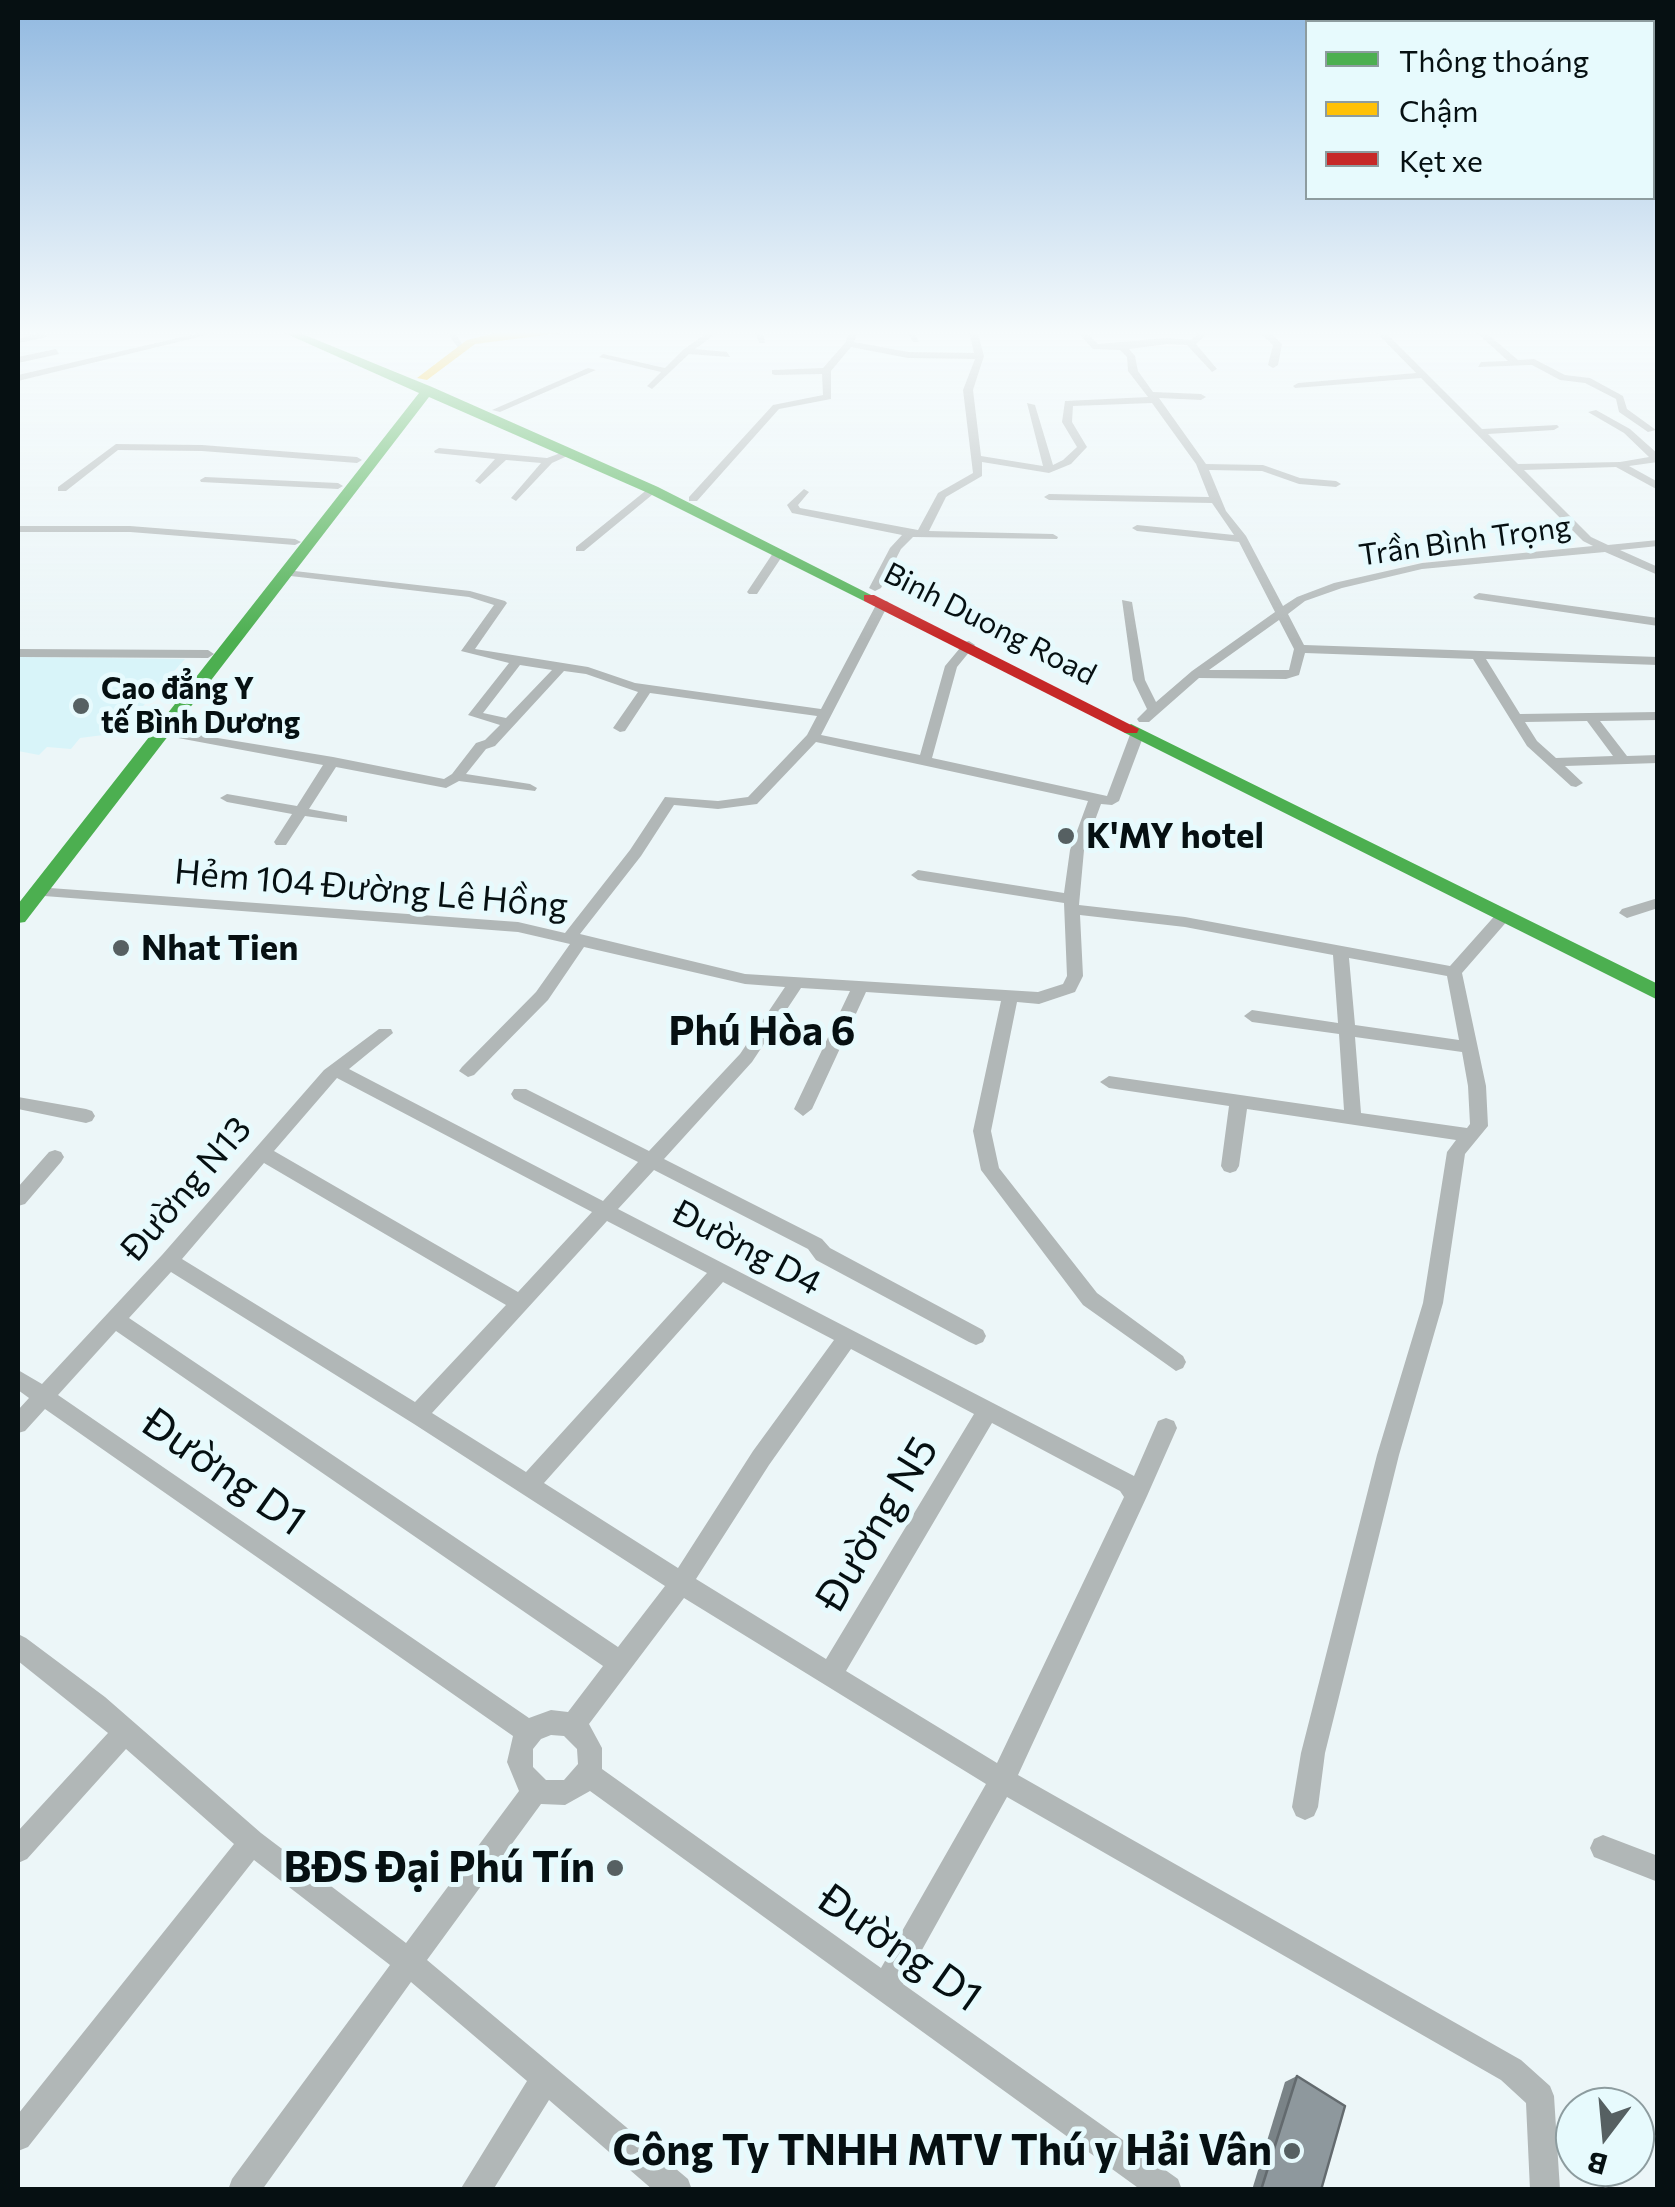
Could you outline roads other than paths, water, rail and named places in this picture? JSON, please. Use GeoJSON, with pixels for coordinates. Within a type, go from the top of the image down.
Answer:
{"type":"FeatureCollection","features":[{"type":"Feature","properties":{"kind":"main road"},"geometry":{"type":"LineString","coordinates":[[18,917],[25,893],[380,434]]}},
{"type":"Feature","properties":{"kind":"main road"},"geometry":{"type":"LineString","coordinates":[[25,893],[162,731],[389,434]]}},
{"type":"Feature","properties":{"kind":"main road","name":"Binh Duong Road"},"geometry":{"type":"LineString","coordinates":[[518,434],[558,457],[653,490],[778,552],[1145,720],[1658,978]]}},
{"type":"Feature","properties":{"kind":"main road","name":"Binh Duong Road"},"geometry":{"type":"LineString","coordinates":[[549,434],[693,499],[968,645],[1145,720],[1504,916],[1658,993]]}},
{"type":"Feature","properties":{"kind":"street"},"geometry":{"type":"LineString","coordinates":[[693,499],[727,466],[749,434]]}},
{"type":"Feature","properties":{"kind":"street"},"geometry":{"type":"LineString","coordinates":[[468,1071],[530,1010],[670,800],[718,804],[752,801],[812,736],[879,595],[896,548],[916,533],[942,495],[978,474],[975,434]]}},
{"type":"Feature","properties":{"kind":"street"},"geometry":{"type":"LineString","coordinates":[[1038,434],[1049,470]]}},
{"type":"Feature","properties":{"kind":"street"},"geometry":{"type":"LineString","coordinates":[[979,459],[1049,470],[1067,462],[1082,447],[1074,434]]}},
{"type":"Feature","properties":{"kind":"street"},"geometry":{"type":"LineString","coordinates":[[1179,434],[1202,468],[1300,649],[1295,672],[1286,675],[1196,674]]}},
{"type":"Feature","properties":{"kind":"street"},"geometry":{"type":"LineString","coordinates":[[1482,434],[1600,549],[1658,572]]}},
{"type":"Feature","properties":{"kind":"street"},"geometry":{"type":"LineString","coordinates":[[1515,467],[1657,459],[1629,434]]}},
{"type":"Feature","properties":{"kind":"street"},"geometry":{"type":"LineString","coordinates":[[62,490],[116,447],[202,448],[357,460]]}},
{"type":"Feature","properties":{"kind":"street"},"geometry":{"type":"LineString","coordinates":[[439,451],[558,457]]}},
{"type":"Feature","properties":{"kind":"street"},"geometry":{"type":"LineString","coordinates":[[480,481],[504,457]]}},
{"type":"Feature","properties":{"kind":"street"},"geometry":{"type":"LineString","coordinates":[[516,498],[558,457]]}},
{"type":"Feature","properties":{"kind":"street"},"geometry":{"type":"LineString","coordinates":[[1618,464],[1658,487]]}},
{"type":"Feature","properties":{"kind":"street"},"geometry":{"type":"LineString","coordinates":[[1202,468],[1262,468],[1305,482],[1336,484]]}},
{"type":"Feature","properties":{"kind":"street"},"geometry":{"type":"LineString","coordinates":[[205,480],[338,486]]}},
{"type":"Feature","properties":{"kind":"street"},"geometry":{"type":"LineString","coordinates":[[580,549],[653,490]]}},
{"type":"Feature","properties":{"kind":"street"},"geometry":{"type":"LineString","coordinates":[[804,492],[792,506],[796,511],[916,533],[1053,537]]}},
{"type":"Feature","properties":{"kind":"street"},"geometry":{"type":"LineString","coordinates":[[1049,497],[1216,500]]}},
{"type":"Feature","properties":{"kind":"street"},"geometry":{"type":"LineString","coordinates":[[1137,528],[1242,539]]}},
{"type":"Feature","properties":{"kind":"street"},"geometry":{"type":"LineString","coordinates":[[18,529],[130,530],[295,542]]}},
{"type":"Feature","properties":{"kind":"street","name":"Trần Bình Trọng"},"geometry":{"type":"LineString","coordinates":[[1145,720],[1196,674],[1302,599],[1368,576],[1658,543]]}},
{"type":"Feature","properties":{"kind":"street"},"geometry":{"type":"LineString","coordinates":[[754,592],[778,552]]}},
{"type":"Feature","properties":{"kind":"street"},"geometry":{"type":"LineString","coordinates":[[286,573],[492,598],[502,607],[467,651],[561,667],[647,688],[823,714]]}},
{"type":"Feature","properties":{"kind":"street"},"geometry":{"type":"LineString","coordinates":[[1479,597],[1658,622]]}},
{"type":"Feature","properties":{"kind":"street"},"geometry":{"type":"LineString","coordinates":[[1126,602],[1145,720]]}},
{"type":"Feature","properties":{"kind":"street"},"geometry":{"type":"LineString","coordinates":[[924,760],[951,666],[968,645]]}},
{"type":"Feature","properties":{"kind":"street"},"geometry":{"type":"LineString","coordinates":[[1300,649],[1658,661]]}},
{"type":"Feature","properties":{"kind":"street"},"geometry":{"type":"LineString","coordinates":[[18,653],[208,654]]}},
{"type":"Feature","properties":{"kind":"street"},"geometry":{"type":"LineString","coordinates":[[1479,658],[1520,718],[1532,744],[1576,783]]}},
{"type":"Feature","properties":{"kind":"street"},"geometry":{"type":"LineString","coordinates":[[509,723],[474,716],[517,662]]}},
{"type":"Feature","properties":{"kind":"street"},"geometry":{"type":"LineString","coordinates":[[162,731],[446,784],[481,746],[490,744],[561,667]]}},
{"type":"Feature","properties":{"kind":"street"},"geometry":{"type":"LineString","coordinates":[[620,728],[647,688]]}},
{"type":"Feature","properties":{"kind":"street"},"geometry":{"type":"LineString","coordinates":[[1590,716],[1623,760]]}},
{"type":"Feature","properties":{"kind":"street"},"geometry":{"type":"LineString","coordinates":[[1520,718],[1658,716]]}},
{"type":"Feature","properties":{"kind":"street","name":"Hẻm 104 Đường Lê Hồng"},"geometry":{"type":"LineString","coordinates":[[25,893],[406,917],[576,938],[745,979],[1038,998],[1069,988],[1075,976],[1073,904],[1078,850],[1096,799],[1112,801],[1145,720]]}},
{"type":"Feature","properties":{"kind":"street"},"geometry":{"type":"LineString","coordinates":[[812,736],[1096,799]]}},
{"type":"Feature","properties":{"kind":"street"},"geometry":{"type":"LineString","coordinates":[[1552,762],[1658,759]]}},
{"type":"Feature","properties":{"kind":"street"},"geometry":{"type":"LineString","coordinates":[[281,842],[333,761]]}},
{"type":"Feature","properties":{"kind":"street"},"geometry":{"type":"LineString","coordinates":[[457,776],[530,788]]}},
{"type":"Feature","properties":{"kind":"street"},"geometry":{"type":"LineString","coordinates":[[227,798],[342,819]]}},
{"type":"Feature","properties":{"kind":"street"},"geometry":{"type":"LineString","coordinates":[[918,875],[1454,972]]}},
{"type":"Feature","properties":{"kind":"street"},"geometry":{"type":"LineString","coordinates":[[1627,913],[1658,903]]}},
{"type":"Feature","properties":{"kind":"street"},"geometry":{"type":"LineString","coordinates":[[1454,972],[1504,916]]}},
{"type":"Feature","properties":{"kind":"street"},"geometry":{"type":"LineString","coordinates":[[1340,953],[1354,1118]]}},
{"type":"Feature","properties":{"kind":"street"},"geometry":{"type":"LineString","coordinates":[[1305,1807],[1314,1753],[1388,1455],[1433,1303],[1456,1152],[1467,1135],[1479,1126],[1480,1110],[1454,972]]}},
{"type":"Feature","properties":{"kind":"street"},"geometry":{"type":"LineString","coordinates":[[422,1416],[420,1411],[746,1058],[795,984]]}},
{"type":"Feature","properties":{"kind":"street"},"geometry":{"type":"LineString","coordinates":[[803,1108],[860,988]]}},
{"type":"Feature","properties":{"kind":"street"},"geometry":{"type":"LineString","coordinates":[[1010,996],[982,1131],[990,1170],[1090,1299],[1176,1362]]}},
{"type":"Feature","properties":{"kind":"street"},"geometry":{"type":"LineString","coordinates":[[1252,1016],[1466,1047]]}},
{"type":"Feature","properties":{"kind":"street","name":"Đường N13"},"geometry":{"type":"LineString","coordinates":[[18,1424],[169,1261],[260,1152],[336,1070],[385,1033]]}},
{"type":"Feature","properties":{"kind":"street","name":"Đường D4"},"geometry":{"type":"LineString","coordinates":[[336,1070],[1132,1490]]}},
{"type":"Feature","properties":{"kind":"street"},"geometry":{"type":"LineString","coordinates":[[1109,1082],[1467,1135]]}},
{"type":"Feature","properties":{"kind":"street"},"geometry":{"type":"LineString","coordinates":[[520,1094],[814,1244],[823,1254],[976,1336]]}},
{"type":"Feature","properties":{"kind":"street"},"geometry":{"type":"LineString","coordinates":[[1230,1166],[1240,1100]]}},
{"type":"Feature","properties":{"kind":"street"},"geometry":{"type":"LineString","coordinates":[[18,1103],[86,1116]]}},
{"type":"Feature","properties":{"kind":"street"},"geometry":{"type":"LineString","coordinates":[[260,1152],[520,1303]]}},
{"type":"Feature","properties":{"kind":"street"},"geometry":{"type":"LineString","coordinates":[[18,1199],[55,1157]]}},
{"type":"Feature","properties":{"kind":"street"},"geometry":{"type":"LineString","coordinates":[[169,1261],[1002,1780],[1511,2070],[1540,2096],[1545,2190]]}},
{"type":"Feature","properties":{"kind":"street"},"geometry":{"type":"LineString","coordinates":[[528,1485],[720,1271]]}},
{"type":"Feature","properties":{"kind":"street"},"geometry":{"type":"LineString","coordinates":[[114,1319],[620,1663]]}},
{"type":"Feature","properties":{"kind":"street"},"geometry":{"type":"LineString","coordinates":[[574,1724],[681,1583],[761,1458],[847,1338]]}},
{"type":"Feature","properties":{"kind":"street","name":"Đường D1"},"geometry":{"type":"LineString","coordinates":[[18,1378],[531,1734]]}},
{"type":"Feature","properties":{"kind":"street","name":"Đường N5"},"geometry":{"type":"LineString","coordinates":[[830,1675],[988,1412]]}},
{"type":"Feature","properties":{"kind":"street"},"geometry":{"type":"LineString","coordinates":[[886,1987],[1002,1780],[1132,1490],[1166,1428]]}},
{"type":"Feature","properties":{"kind":"street"},"geometry":{"type":"LineString","coordinates":[[18,1646],[252,1842],[409,1962],[678,2190]]}},
{"type":"Feature","properties":{"kind":"street"},"geometry":{"type":"LineString","coordinates":[[552,1722],[574,1724],[590,1744],[586,1772],[559,1794],[535,1792],[526,1784],[520,1765],[531,1734],[552,1722]]}},
{"type":"Feature","properties":{"kind":"street"},"geometry":{"type":"LineString","coordinates":[[18,1850],[125,1732]]}},
{"type":"Feature","properties":{"kind":"street","name":"Đường D1"},"geometry":{"type":"LineString","coordinates":[[586,1772],[1167,2190]]}},
{"type":"Feature","properties":{"kind":"street"},"geometry":{"type":"LineString","coordinates":[[243,2190],[535,1792]]}},
{"type":"Feature","properties":{"kind":"street"},"geometry":{"type":"LineString","coordinates":[[18,2137],[252,1842]]}},
{"type":"Feature","properties":{"kind":"street"},"geometry":{"type":"LineString","coordinates":[[1603,1848],[1658,1869]]}},
{"type":"Feature","properties":{"kind":"street"},"geometry":{"type":"LineString","coordinates":[[475,2190],[546,2078]]}},
{"type":"Feature","properties":{"kind":"place","name":"Cao đẳng Y tế Bình Dương"},"geometry":{"type":"Point","coordinates":[81,706]}},
{"type":"Feature","properties":{"kind":"place","name":"K'MY hotel"},"geometry":{"type":"Point","coordinates":[1066,836]}},
{"type":"Feature","properties":{"kind":"place","name":"Nhat Tien"},"geometry":{"type":"Point","coordinates":[121,948]}},
{"type":"Feature","properties":{"kind":"place","name":"BĐS Đại Phú Tín"},"geometry":{"type":"Point","coordinates":[615,1868]}},
{"type":"Feature","properties":{"kind":"place","name":"Công Ty TNHH MTV Thú y Hải Vân"},"geometry":{"type":"Point","coordinates":[1292,2151]}},
{"type":"Feature","properties":{"kind":"district","name":"Phú Hòa 6"},"geometry":{"type":"Point","coordinates":[762,1032]}}]}
